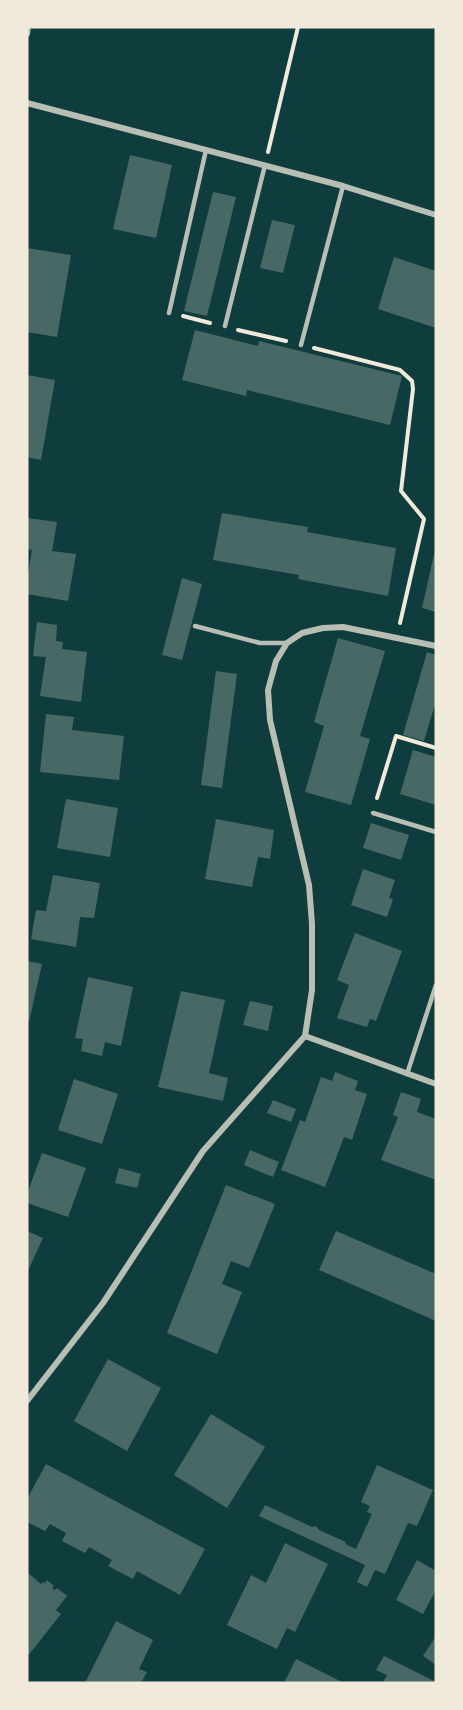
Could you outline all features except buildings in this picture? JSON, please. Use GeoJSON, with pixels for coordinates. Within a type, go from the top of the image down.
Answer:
{"type":"FeatureCollection","features":[{"type":"Feature","properties":{"kind":"street"},"geometry":{"type":"LineString","coordinates":[[27,34],[28,27]]}},
{"type":"Feature","properties":{"kind":"street"},"geometry":{"type":"LineString","coordinates":[[27,103],[343,186],[436,216]]}},
{"type":"Feature","properties":{"kind":"street"},"geometry":{"type":"LineString","coordinates":[[27,1401],[103,1303],[202,1151],[305,1036],[313,972],[309,885],[270,720],[268,690],[276,661],[287,643],[302,633],[323,628],[344,627],[436,646]]}},
{"type":"Feature","properties":{"kind":"street"},"geometry":{"type":"LineString","coordinates":[[305,1036],[436,1084]]}},
{"type":"Feature","properties":{"kind":"lane"},"geometry":{"type":"LineString","coordinates":[[169,313],[206,150]]}},
{"type":"Feature","properties":{"kind":"lane"},"geometry":{"type":"LineString","coordinates":[[225,326],[265,165]]}},
{"type":"Feature","properties":{"kind":"lane"},"geometry":{"type":"LineString","coordinates":[[302,345],[343,186]]}},
{"type":"Feature","properties":{"kind":"lane"},"geometry":{"type":"LineString","coordinates":[[195,626],[260,643],[287,643]]}},
{"type":"Feature","properties":{"kind":"lane"},"geometry":{"type":"LineString","coordinates":[[373,813],[436,832]]}},
{"type":"Feature","properties":{"kind":"lane"},"geometry":{"type":"LineString","coordinates":[[407,1074],[436,985]]}},
{"type":"Feature","properties":{"kind":"path"},"geometry":{"type":"LineString","coordinates":[[265,165],[298,27]]}},
{"type":"Feature","properties":{"kind":"path"},"geometry":{"type":"LineString","coordinates":[[169,313],[400,370],[412,381],[401,491],[424,519],[397,638]]}},
{"type":"Feature","properties":{"kind":"path"},"geometry":{"type":"LineString","coordinates":[[373,813],[396,736],[436,748]]}}]}
